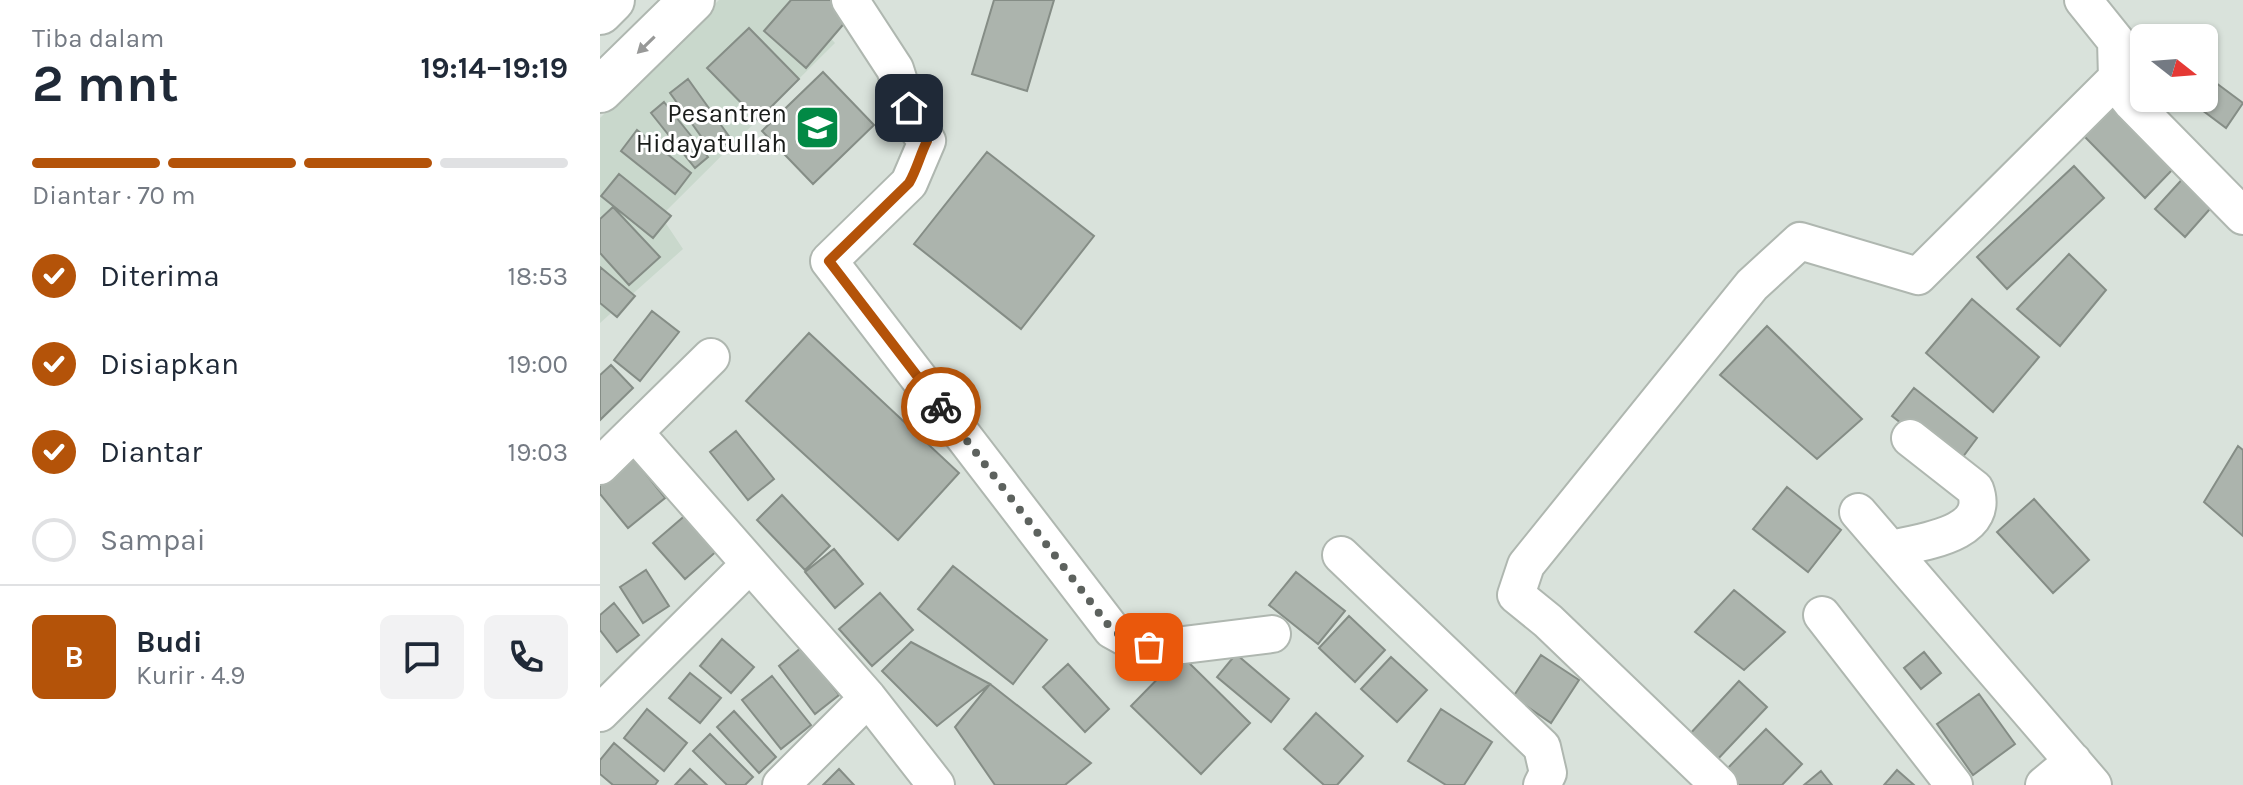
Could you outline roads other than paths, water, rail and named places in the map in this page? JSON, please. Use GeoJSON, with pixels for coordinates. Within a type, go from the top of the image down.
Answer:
{"type":"FeatureCollection","features":[{"type":"Feature","properties":{"kind":"main road"},"geometry":{"type":"LineString","coordinates":[[600,12],[612,0]]}},
{"type":"Feature","properties":{"kind":"main road"},"geometry":{"type":"LineString","coordinates":[[600,90],[692,0]]}},
{"type":"Feature","properties":{"kind":"street"},"geometry":{"type":"LineString","coordinates":[[850,0],[895,69],[912,122],[927,141],[909,183],[829,261],[1112,630],[1141,646],[1159,648],[1272,634]]}},
{"type":"Feature","properties":{"kind":"street"},"geometry":{"type":"LineString","coordinates":[[2083,0],[2116,41],[2120,88],[2243,216]]}},
{"type":"Feature","properties":{"kind":"street"},"geometry":{"type":"LineString","coordinates":[[1719,785],[1548,621],[1516,595],[1526,565],[1752,285],[1800,241],[1918,276],[2117,78]]}},
{"type":"Feature","properties":{"kind":"street"},"geometry":{"type":"LineString","coordinates":[[600,466],[711,357]]}},
{"type":"Feature","properties":{"kind":"street"},"geometry":{"type":"LineString","coordinates":[[635,433],[868,698],[936,785]]}},
{"type":"Feature","properties":{"kind":"street"},"geometry":{"type":"LineString","coordinates":[[1891,549],[1949,535],[1973,517],[1978,501],[1975,489],[1910,438]]}},
{"type":"Feature","properties":{"kind":"street"},"geometry":{"type":"LineString","coordinates":[[1858,512],[2083,773],[2044,785]]}},
{"type":"Feature","properties":{"kind":"street"},"geometry":{"type":"LineString","coordinates":[[1341,555],[1542,747],[1548,773],[1542,785]]}},
{"type":"Feature","properties":{"kind":"street"},"geometry":{"type":"LineString","coordinates":[[600,713],[750,564]]}},
{"type":"Feature","properties":{"kind":"street"},"geometry":{"type":"LineString","coordinates":[[1822,615],[1954,785]]}},
{"type":"Feature","properties":{"kind":"street"},"geometry":{"type":"LineString","coordinates":[[781,785],[868,698]]}},
{"type":"Feature","properties":{"kind":"place","name":"Pesantren Hidayatullah"},"geometry":{"type":"Point","coordinates":[818,128]}}]}
